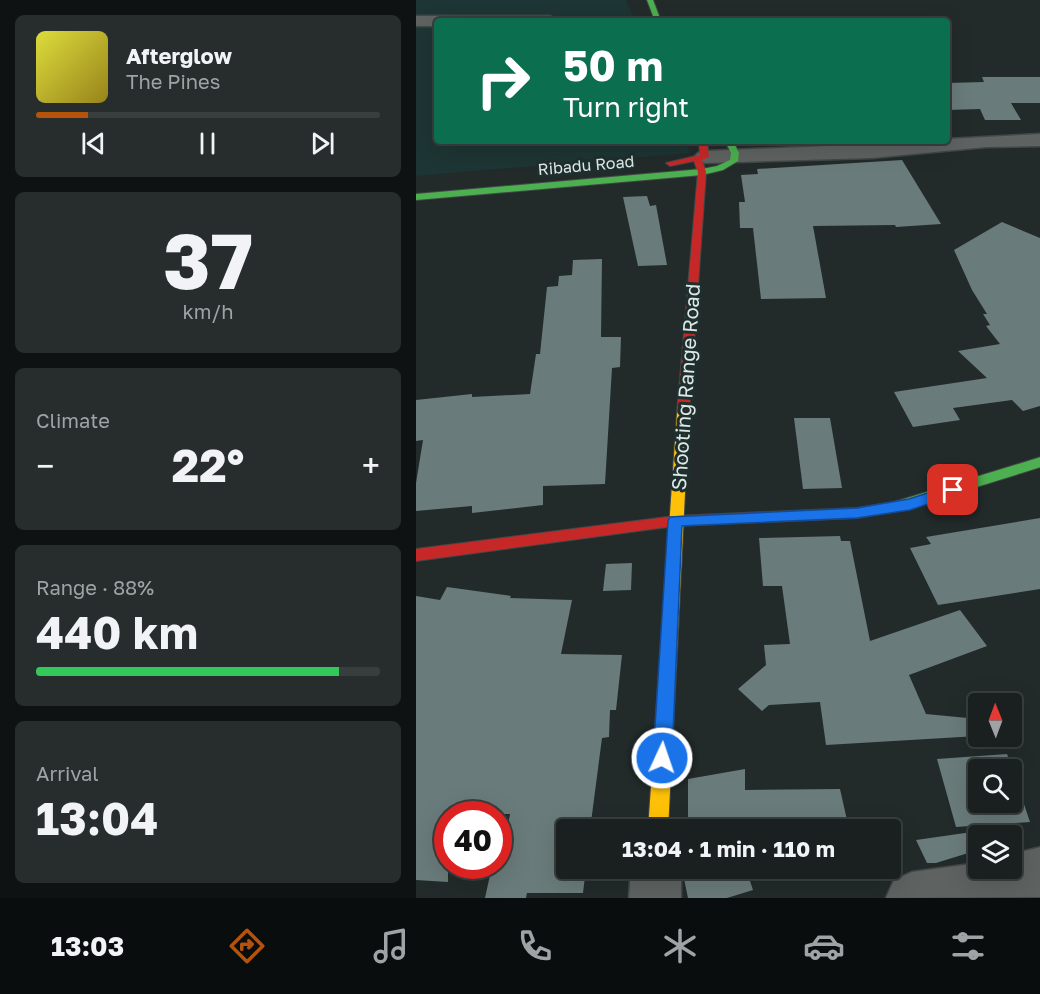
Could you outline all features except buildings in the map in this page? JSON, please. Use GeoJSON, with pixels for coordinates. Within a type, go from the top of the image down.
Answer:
{"type":"FeatureCollection","features":[{"type":"Feature","properties":{"kind":"street"},"geometry":{"type":"LineString","coordinates":[[650,0],[657,18]]}},
{"type":"Feature","properties":{"kind":"street"},"geometry":{"type":"LineString","coordinates":[[416,21],[434,21]]}},
{"type":"Feature","properties":{"kind":"street"},"geometry":{"type":"LineString","coordinates":[[416,185],[699,158],[733,148],[872,152],[986,141],[1040,140]]}},
{"type":"Feature","properties":{"kind":"street","name":"Ribadu Road"},"geometry":{"type":"LineString","coordinates":[[416,197],[699,158]]}},
{"type":"Feature","properties":{"kind":"street","name":"Shooting Range Road"},"geometry":{"type":"LineString","coordinates":[[659,819],[675,521],[699,158]]}},
{"type":"Feature","properties":{"kind":"street"},"geometry":{"type":"LineString","coordinates":[[416,555],[675,521],[857,513],[878,510],[910,504],[1040,462]]}},
{"type":"Feature","properties":{"kind":"street"},"geometry":{"type":"LineString","coordinates":[[912,898],[979,888],[1040,872]]}},
{"type":"Feature","properties":{"kind":"street"},"geometry":{"type":"LineString","coordinates":[[655,898],[656,879]]}},
{"type":"Feature","properties":{"kind":"shaded area"},"geometry":{"type":"Polygon","coordinates":[[[416,0],[626,0],[634,18],[434,18],[434,144],[686,144],[690,153],[416,176],[416,0]]]}},
{"type":"Feature","properties":{"kind":"traffic: fast"},"geometry":{"type":"LineString","coordinates":[[650,0],[657,18]]}},
{"type":"Feature","properties":{"kind":"traffic: fast"},"geometry":{"type":"LineString","coordinates":[[416,197],[702,172],[720,168],[734,161],[735,153],[730,144]]}},
{"type":"Feature","properties":{"kind":"traffic: fast"},"geometry":{"type":"LineString","coordinates":[[899,506],[1041,462]]}},
{"type":"Feature","properties":{"kind":"traffic: slow"},"geometry":{"type":"LineString","coordinates":[[659,819],[683,413]]}},
{"type":"Feature","properties":{"kind":"traffic: jam"},"geometry":{"type":"LineString","coordinates":[[670,163],[705,157],[703,144]]}},
{"type":"Feature","properties":{"kind":"traffic: jam"},"geometry":{"type":"LineString","coordinates":[[683,413],[702,172],[698,160]]}},
{"type":"Feature","properties":{"kind":"traffic: jam"},"geometry":{"type":"LineString","coordinates":[[416,555],[675,521],[857,513],[899,506]]}},
{"type":"Feature","properties":{"kind":"route"},"geometry":{"type":"LineString","coordinates":[[662,758],[675,521],[857,513],[910,504],[953,490]]}}]}
